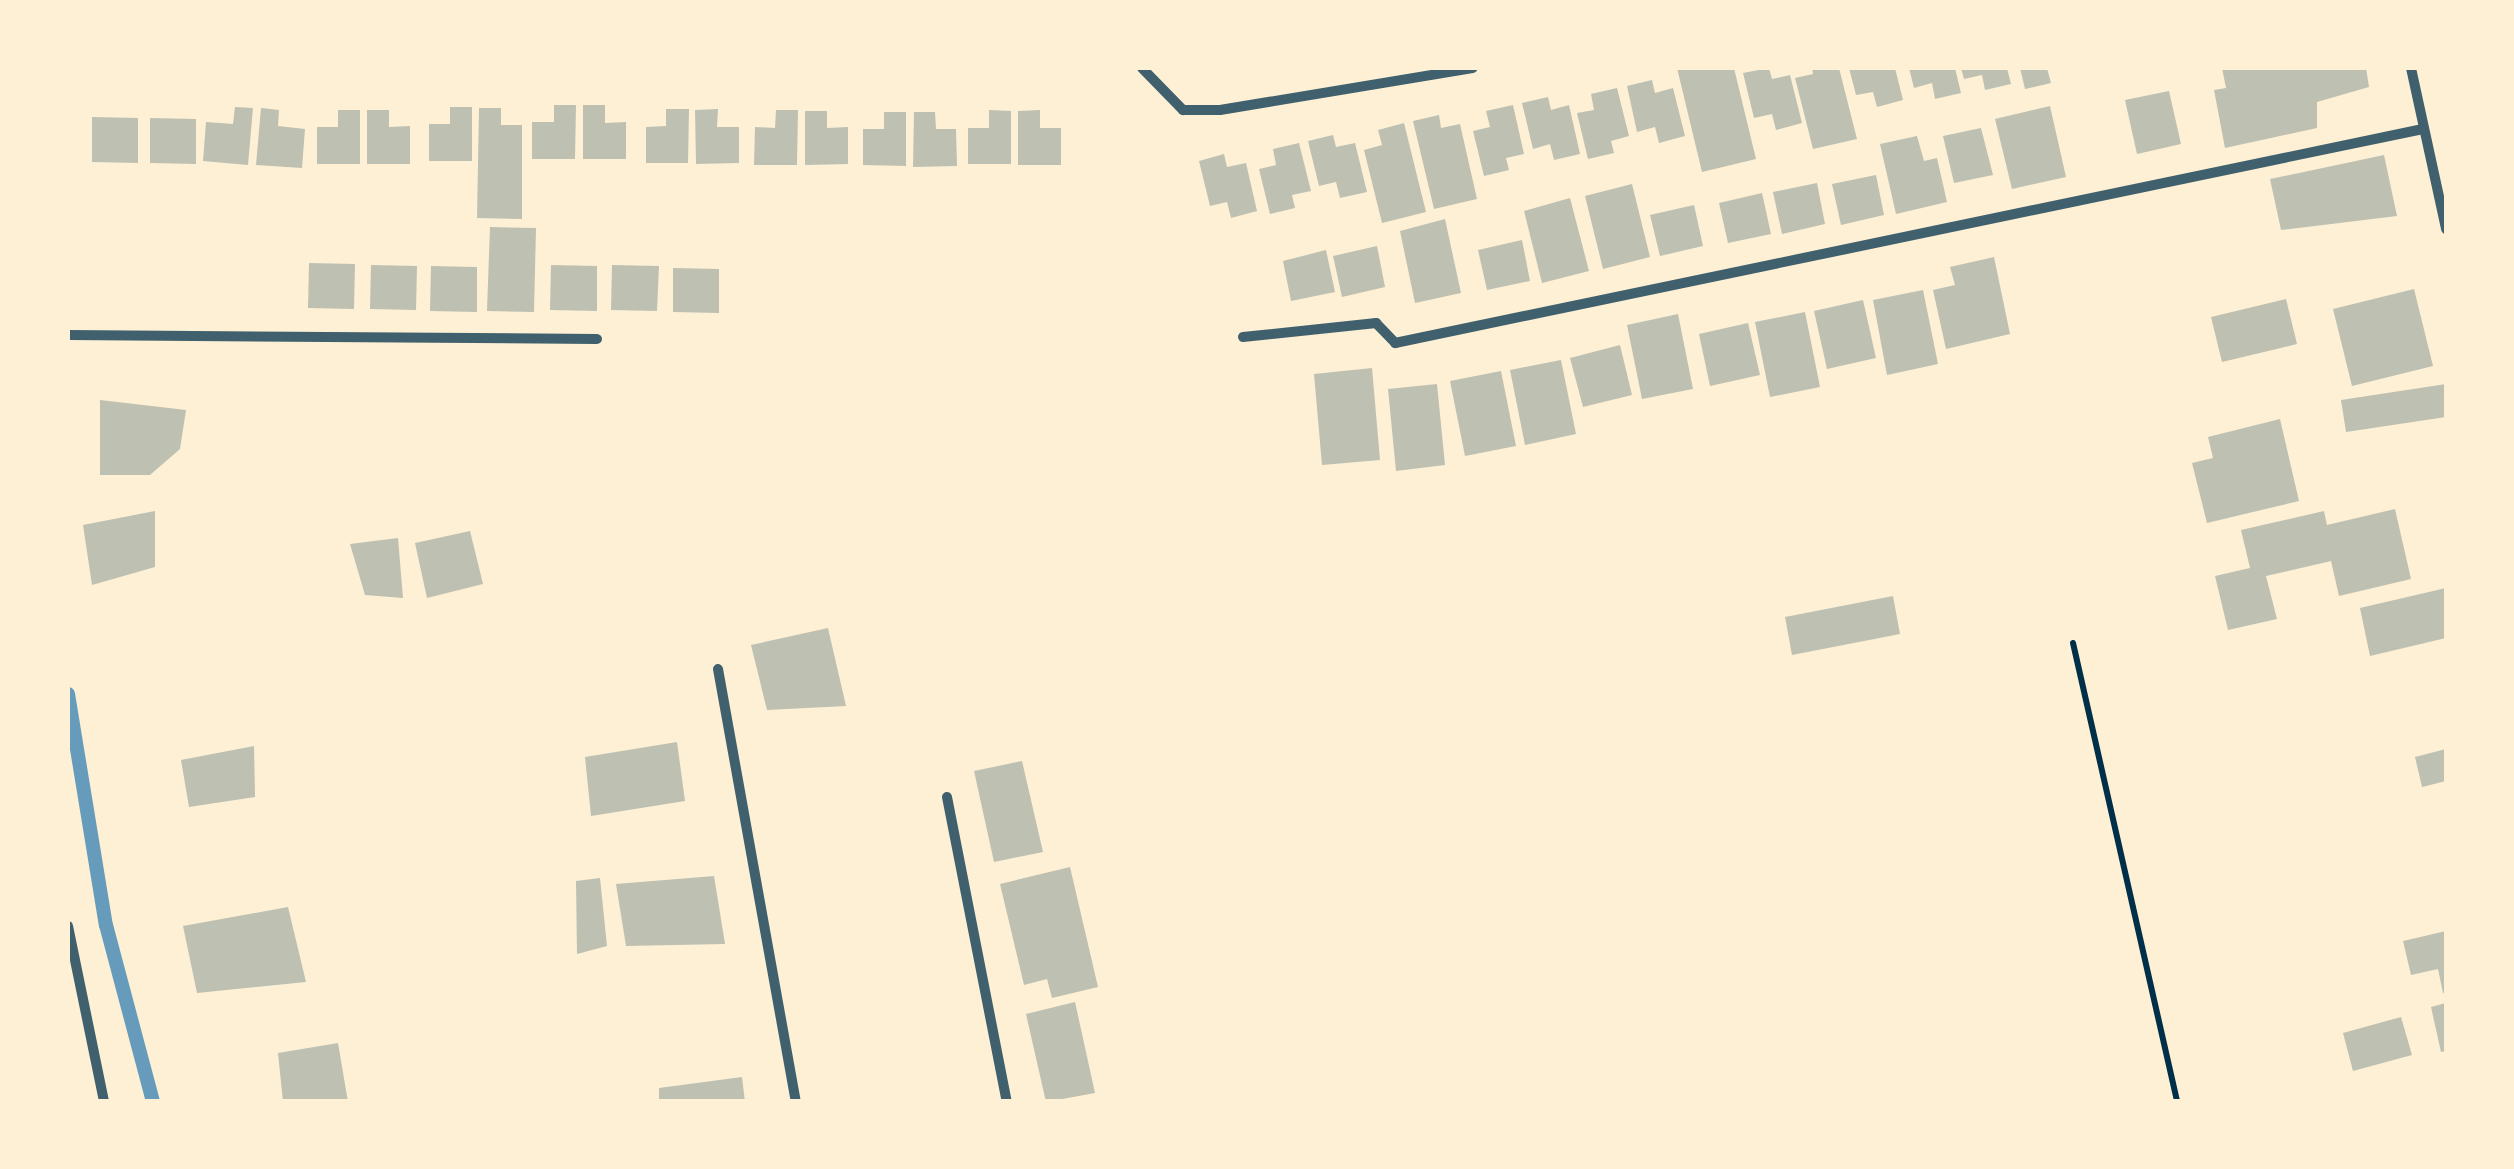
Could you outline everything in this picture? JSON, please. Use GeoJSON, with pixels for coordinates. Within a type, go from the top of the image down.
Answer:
{"type":"FeatureCollection","features":[{"type":"Feature","properties":{"kind":"street"},"geometry":{"type":"LineString","coordinates":[[1142,68],[1183,110],[1220,110],[1474,68]]}},
{"type":"Feature","properties":{"kind":"street"},"geometry":{"type":"LineString","coordinates":[[2411,68],[2446,228]]}},
{"type":"Feature","properties":{"kind":"street"},"geometry":{"type":"LineString","coordinates":[[1242,337],[1376,323],[1394,344],[2424,130]]}},
{"type":"Feature","properties":{"kind":"street"},"geometry":{"type":"LineString","coordinates":[[68,336],[598,339]]}},
{"type":"Feature","properties":{"kind":"street"},"geometry":{"type":"LineString","coordinates":[[718,668],[796,1102]]}},
{"type":"Feature","properties":{"kind":"street"},"geometry":{"type":"LineString","coordinates":[[947,797],[1007,1102]]}},
{"type":"Feature","properties":{"kind":"street"},"geometry":{"type":"LineString","coordinates":[[68,926],[104,1102]]}},
{"type":"Feature","properties":{"kind":"path"},"geometry":{"type":"LineString","coordinates":[[2073,643],[2177,1102]]}},
{"type":"Feature","properties":{"kind":"building"},"geometry":{"type":"Polygon","coordinates":[[[1677,68],[1734,68],[1756,159],[1702,172],[1677,68]]]}},
{"type":"Feature","properties":{"kind":"building"},"geometry":{"type":"Polygon","coordinates":[[[1769,68],[1772,79],[1790,75],[1802,123],[1776,130],[1772,114],[1754,118],[1743,73],[1769,68]]]}},
{"type":"Feature","properties":{"kind":"building"},"geometry":{"type":"Polygon","coordinates":[[[1812,68],[1839,68],[1857,139],[1813,149],[1795,78],[1813,74],[1812,68]]]}},
{"type":"Feature","properties":{"kind":"building"},"geometry":{"type":"Polygon","coordinates":[[[1849,68],[1895,68],[1903,100],[1877,107],[1873,92],[1856,95],[1849,68]]]}},
{"type":"Feature","properties":{"kind":"building"},"geometry":{"type":"Polygon","coordinates":[[[1909,68],[1955,68],[1961,93],[1935,99],[1932,83],[1914,88],[1909,68]]]}},
{"type":"Feature","properties":{"kind":"building"},"geometry":{"type":"Polygon","coordinates":[[[1961,68],[2007,68],[2011,84],[1985,90],[1982,75],[1964,79],[1961,68]]]}},
{"type":"Feature","properties":{"kind":"building"},"geometry":{"type":"Polygon","coordinates":[[[2020,68],[2047,68],[2051,83],[2025,89],[2020,68]]]}},
{"type":"Feature","properties":{"kind":"building"},"geometry":{"type":"Polygon","coordinates":[[[2222,68],[2366,68],[2369,87],[2317,102],[2317,128],[2225,148],[2214,90],[2226,88],[2222,68]]]}},
{"type":"Feature","properties":{"kind":"building"},"geometry":{"type":"Polygon","coordinates":[[[1652,80],[1655,93],[1673,88],[1685,136],[1659,143],[1655,127],[1637,132],[1627,86],[1652,80]]]}},
{"type":"Feature","properties":{"kind":"building"},"geometry":{"type":"Polygon","coordinates":[[[1617,88],[1629,136],[1611,141],[1614,153],[1588,159],[1577,113],[1594,110],[1591,94],[1617,88]]]}},
{"type":"Feature","properties":{"kind":"building"},"geometry":{"type":"Polygon","coordinates":[[[2169,91],[2181,144],[2137,154],[2125,100],[2169,91]]]}},
{"type":"Feature","properties":{"kind":"building"},"geometry":{"type":"Polygon","coordinates":[[[1548,97],[1551,110],[1569,105],[1580,154],[1554,160],[1550,144],[1533,149],[1522,103],[1548,97]]]}},
{"type":"Feature","properties":{"kind":"building"},"geometry":{"type":"Polygon","coordinates":[[[554,105],[576,105],[575,159],[532,159],[532,122],[554,122],[554,105]]]}},
{"type":"Feature","properties":{"kind":"building"},"geometry":{"type":"Polygon","coordinates":[[[583,105],[605,105],[605,123],[626,122],[626,159],[583,159],[583,105]]]}},
{"type":"Feature","properties":{"kind":"building"},"geometry":{"type":"Polygon","coordinates":[[[1513,105],[1524,154],[1506,158],[1509,170],[1484,176],[1473,131],[1490,127],[1486,111],[1513,105]]]}},
{"type":"Feature","properties":{"kind":"building"},"geometry":{"type":"Polygon","coordinates":[[[2050,106],[2066,177],[2012,189],[1995,119],[2050,106]]]}},
{"type":"Feature","properties":{"kind":"building"},"geometry":{"type":"Polygon","coordinates":[[[235,107],[253,108],[248,165],[203,161],[206,122],[233,124],[235,107]]]}},
{"type":"Feature","properties":{"kind":"building"},"geometry":{"type":"Polygon","coordinates":[[[450,107],[472,107],[472,161],[429,161],[429,124],[450,124],[450,107]]]}},
{"type":"Feature","properties":{"kind":"building"},"geometry":{"type":"Polygon","coordinates":[[[261,108],[279,110],[278,126],[305,129],[302,168],[256,165],[261,108]]]}},
{"type":"Feature","properties":{"kind":"building"},"geometry":{"type":"Polygon","coordinates":[[[479,108],[501,108],[501,125],[522,125],[522,219],[477,218],[479,108]]]}},
{"type":"Feature","properties":{"kind":"building"},"geometry":{"type":"Polygon","coordinates":[[[666,109],[689,109],[688,163],[646,163],[646,127],[666,126],[666,109]]]}},
{"type":"Feature","properties":{"kind":"building"},"geometry":{"type":"Polygon","coordinates":[[[718,109],[717,127],[739,127],[739,163],[696,164],[695,110],[718,109]]]}},
{"type":"Feature","properties":{"kind":"building"},"geometry":{"type":"Polygon","coordinates":[[[338,110],[360,110],[360,164],[317,164],[317,127],[338,127],[338,110]]]}},
{"type":"Feature","properties":{"kind":"building"},"geometry":{"type":"Polygon","coordinates":[[[367,110],[389,110],[389,127],[410,126],[410,164],[367,164],[367,110]]]}},
{"type":"Feature","properties":{"kind":"building"},"geometry":{"type":"Polygon","coordinates":[[[776,110],[798,110],[797,165],[754,165],[755,127],[775,128],[776,110]]]}},
{"type":"Feature","properties":{"kind":"building"},"geometry":{"type":"Polygon","coordinates":[[[989,110],[1011,111],[1011,164],[968,164],[968,128],[989,128],[989,110]]]}},
{"type":"Feature","properties":{"kind":"building"},"geometry":{"type":"Polygon","coordinates":[[[1040,110],[1040,128],[1061,128],[1061,165],[1018,165],[1018,111],[1040,110]]]}},
{"type":"Feature","properties":{"kind":"building"},"geometry":{"type":"Polygon","coordinates":[[[805,111],[827,111],[827,128],[848,127],[848,164],[805,165],[805,111]]]}},
{"type":"Feature","properties":{"kind":"building"},"geometry":{"type":"Polygon","coordinates":[[[884,112],[906,112],[906,166],[863,165],[863,129],[884,129],[884,112]]]}},
{"type":"Feature","properties":{"kind":"building"},"geometry":{"type":"Polygon","coordinates":[[[914,112],[935,112],[936,129],[956,129],[957,166],[913,167],[914,112]]]}},
{"type":"Feature","properties":{"kind":"building"},"geometry":{"type":"Polygon","coordinates":[[[1439,115],[1441,128],[1460,124],[1477,199],[1434,209],[1413,121],[1439,115]]]}},
{"type":"Feature","properties":{"kind":"building"},"geometry":{"type":"Polygon","coordinates":[[[92,117],[138,118],[138,163],[92,162],[92,117]]]}},
{"type":"Feature","properties":{"kind":"building"},"geometry":{"type":"Polygon","coordinates":[[[150,118],[196,119],[196,164],[150,163],[150,118]]]}},
{"type":"Feature","properties":{"kind":"building"},"geometry":{"type":"Polygon","coordinates":[[[1404,123],[1426,212],[1382,223],[1364,150],[1382,145],[1378,130],[1404,123]]]}},
{"type":"Feature","properties":{"kind":"building"},"geometry":{"type":"Polygon","coordinates":[[[1981,128],[1993,175],[1954,183],[1943,136],[1981,128]]]}},
{"type":"Feature","properties":{"kind":"building"},"geometry":{"type":"Polygon","coordinates":[[[1333,135],[1336,147],[1355,143],[1367,192],[1340,198],[1336,182],[1319,186],[1308,141],[1333,135]]]}},
{"type":"Feature","properties":{"kind":"building"},"geometry":{"type":"Polygon","coordinates":[[[1917,136],[1924,161],[1937,158],[1947,202],[1896,214],[1880,144],[1917,136]]]}},
{"type":"Feature","properties":{"kind":"building"},"geometry":{"type":"Polygon","coordinates":[[[1299,143],[1311,191],[1292,195],[1295,208],[1270,214],[1259,169],[1276,165],[1273,149],[1299,143]]]}},
{"type":"Feature","properties":{"kind":"building"},"geometry":{"type":"Polygon","coordinates":[[[1224,154],[1227,167],[1246,163],[1257,211],[1231,218],[1227,202],[1210,206],[1199,161],[1224,154]]]}},
{"type":"Feature","properties":{"kind":"building"},"geometry":{"type":"Polygon","coordinates":[[[2384,155],[2397,216],[2281,230],[2270,179],[2384,155]]]}},
{"type":"Feature","properties":{"kind":"building"},"geometry":{"type":"Polygon","coordinates":[[[1876,175],[1884,215],[1841,225],[1832,184],[1876,175]]]}},
{"type":"Feature","properties":{"kind":"building"},"geometry":{"type":"Polygon","coordinates":[[[1817,183],[1825,224],[1782,234],[1773,192],[1817,183]]]}},
{"type":"Feature","properties":{"kind":"building"},"geometry":{"type":"Polygon","coordinates":[[[1632,184],[1650,257],[1603,269],[1585,196],[1632,184]]]}},
{"type":"Feature","properties":{"kind":"building"},"geometry":{"type":"Polygon","coordinates":[[[1762,193],[1771,234],[1728,243],[1719,203],[1762,193]]]}},
{"type":"Feature","properties":{"kind":"building"},"geometry":{"type":"Polygon","coordinates":[[[1570,198],[1589,271],[1542,283],[1524,211],[1570,198]]]}},
{"type":"Feature","properties":{"kind":"building"},"geometry":{"type":"Polygon","coordinates":[[[1694,205],[1703,246],[1660,256],[1650,215],[1694,205]]]}},
{"type":"Feature","properties":{"kind":"building"},"geometry":{"type":"Polygon","coordinates":[[[1445,219],[1461,293],[1415,303],[1400,231],[1445,219]]]}},
{"type":"Feature","properties":{"kind":"building"},"geometry":{"type":"Polygon","coordinates":[[[490,227],[536,228],[534,312],[487,311],[490,227]]]}},
{"type":"Feature","properties":{"kind":"building"},"geometry":{"type":"Polygon","coordinates":[[[1522,240],[1530,281],[1487,290],[1478,250],[1522,240]]]}},
{"type":"Feature","properties":{"kind":"building"},"geometry":{"type":"Polygon","coordinates":[[[1377,246],[1385,287],[1342,297],[1333,256],[1377,246]]]}},
{"type":"Feature","properties":{"kind":"building"},"geometry":{"type":"Polygon","coordinates":[[[1326,250],[1335,292],[1291,301],[1283,261],[1326,250]]]}},
{"type":"Feature","properties":{"kind":"building"},"geometry":{"type":"Polygon","coordinates":[[[1994,257],[2010,334],[1946,349],[1933,290],[1955,285],[1950,267],[1994,257]]]}},
{"type":"Feature","properties":{"kind":"building"},"geometry":{"type":"Polygon","coordinates":[[[309,263],[355,264],[354,309],[308,308],[309,263]]]}},
{"type":"Feature","properties":{"kind":"building"},"geometry":{"type":"Polygon","coordinates":[[[371,265],[417,266],[416,310],[370,309],[371,265]]]}},
{"type":"Feature","properties":{"kind":"building"},"geometry":{"type":"Polygon","coordinates":[[[551,265],[597,266],[597,311],[550,310],[551,265]]]}},
{"type":"Feature","properties":{"kind":"building"},"geometry":{"type":"Polygon","coordinates":[[[612,265],[659,266],[657,311],[611,310],[612,265]]]}},
{"type":"Feature","properties":{"kind":"building"},"geometry":{"type":"Polygon","coordinates":[[[431,266],[477,267],[477,312],[430,311],[431,266]]]}},
{"type":"Feature","properties":{"kind":"building"},"geometry":{"type":"Polygon","coordinates":[[[673,268],[719,269],[719,313],[673,312],[673,268]]]}},
{"type":"Feature","properties":{"kind":"building"},"geometry":{"type":"Polygon","coordinates":[[[2414,289],[2433,366],[2352,386],[2333,309],[2414,289]]]}},
{"type":"Feature","properties":{"kind":"building"},"geometry":{"type":"Polygon","coordinates":[[[1923,290],[1938,364],[1887,375],[1873,300],[1923,290]]]}},
{"type":"Feature","properties":{"kind":"building"},"geometry":{"type":"Polygon","coordinates":[[[2286,299],[2297,344],[2222,362],[2211,317],[2286,299]]]}},
{"type":"Feature","properties":{"kind":"building"},"geometry":{"type":"Polygon","coordinates":[[[1863,300],[1876,358],[1827,369],[1814,311],[1863,300]]]}},
{"type":"Feature","properties":{"kind":"building"},"geometry":{"type":"Polygon","coordinates":[[[1805,312],[1820,387],[1770,397],[1755,322],[1805,312]]]}},
{"type":"Feature","properties":{"kind":"building"},"geometry":{"type":"Polygon","coordinates":[[[1678,314],[1693,389],[1642,399],[1627,325],[1678,314]]]}},
{"type":"Feature","properties":{"kind":"building"},"geometry":{"type":"Polygon","coordinates":[[[1748,323],[1760,375],[1710,386],[1699,334],[1748,323]]]}},
{"type":"Feature","properties":{"kind":"building"},"geometry":{"type":"Polygon","coordinates":[[[1620,345],[1632,395],[1583,407],[1570,358],[1620,345]]]}},
{"type":"Feature","properties":{"kind":"building"},"geometry":{"type":"Polygon","coordinates":[[[1561,360],[1576,434],[1525,445],[1510,370],[1561,360]]]}},
{"type":"Feature","properties":{"kind":"building"},"geometry":{"type":"Polygon","coordinates":[[[1372,368],[1380,460],[1322,465],[1314,374],[1372,368]]]}},
{"type":"Feature","properties":{"kind":"building"},"geometry":{"type":"Polygon","coordinates":[[[1501,371],[1516,446],[1465,456],[1450,381],[1501,371]]]}},
{"type":"Feature","properties":{"kind":"building"},"geometry":{"type":"Polygon","coordinates":[[[1437,384],[1445,465],[1396,471],[1388,389],[1437,384]]]}},
{"type":"Feature","properties":{"kind":"building"},"geometry":{"type":"Polygon","coordinates":[[[2446,384],[2446,417],[2346,432],[2341,400],[2446,384]]]}},
{"type":"Feature","properties":{"kind":"building"},"geometry":{"type":"Polygon","coordinates":[[[100,400],[186,410],[180,449],[150,475],[100,475],[100,400]]]}},
{"type":"Feature","properties":{"kind":"building"},"geometry":{"type":"Polygon","coordinates":[[[2280,419],[2299,501],[2207,523],[2192,463],[2213,458],[2208,437],[2280,419]]]}},
{"type":"Feature","properties":{"kind":"building"},"geometry":{"type":"Polygon","coordinates":[[[2395,509],[2411,579],[2339,596],[2331,561],[2266,576],[2277,619],[2228,630],[2215,576],[2250,568],[2241,530],[2324,511],[2327,525],[2395,509]]]}},
{"type":"Feature","properties":{"kind":"building"},"geometry":{"type":"Polygon","coordinates":[[[155,511],[155,567],[92,585],[83,525],[155,511]]]}},
{"type":"Feature","properties":{"kind":"building"},"geometry":{"type":"Polygon","coordinates":[[[470,531],[483,584],[427,598],[415,543],[470,531]]]}},
{"type":"Feature","properties":{"kind":"building"},"geometry":{"type":"Polygon","coordinates":[[[398,538],[403,598],[365,595],[350,544],[398,538]]]}},
{"type":"Feature","properties":{"kind":"building"},"geometry":{"type":"Polygon","coordinates":[[[2446,588],[2446,638],[2370,656],[2360,608],[2446,588]]]}},
{"type":"Feature","properties":{"kind":"building"},"geometry":{"type":"Polygon","coordinates":[[[1893,596],[1900,634],[1792,655],[1785,617],[1893,596]]]}},
{"type":"Feature","properties":{"kind":"building"},"geometry":{"type":"Polygon","coordinates":[[[828,628],[846,706],[767,710],[751,645],[828,628]]]}},
{"type":"Feature","properties":{"kind":"building"},"geometry":{"type":"Polygon","coordinates":[[[677,742],[685,801],[591,816],[585,757],[677,742]]]}},
{"type":"Feature","properties":{"kind":"building"},"geometry":{"type":"Polygon","coordinates":[[[254,746],[255,797],[189,807],[181,760],[254,746]]]}},
{"type":"Feature","properties":{"kind":"building"},"geometry":{"type":"Polygon","coordinates":[[[2446,749],[2446,781],[2422,787],[2415,757],[2446,749]]]}},
{"type":"Feature","properties":{"kind":"building"},"geometry":{"type":"Polygon","coordinates":[[[1022,761],[1043,852],[994,862],[974,771],[1022,761]]]}},
{"type":"Feature","properties":{"kind":"building"},"geometry":{"type":"Polygon","coordinates":[[[1070,867],[1098,987],[1052,998],[1047,979],[1024,985],[1000,884],[1070,867]]]}},
{"type":"Feature","properties":{"kind":"building"},"geometry":{"type":"Polygon","coordinates":[[[714,876],[725,944],[626,946],[616,884],[714,876]]]}},
{"type":"Feature","properties":{"kind":"building"},"geometry":{"type":"Polygon","coordinates":[[[600,878],[607,946],[577,954],[576,881],[600,878]]]}},
{"type":"Feature","properties":{"kind":"building"},"geometry":{"type":"Polygon","coordinates":[[[288,907],[306,982],[197,993],[183,926],[288,907]]]}},
{"type":"Feature","properties":{"kind":"building"},"geometry":{"type":"Polygon","coordinates":[[[2446,931],[2443,993],[2438,969],[2411,975],[2403,941],[2446,931]]]}},
{"type":"Feature","properties":{"kind":"building"},"geometry":{"type":"Polygon","coordinates":[[[1075,1002],[1095,1093],[1046,1102],[1026,1014],[1075,1002]]]}},
{"type":"Feature","properties":{"kind":"building"},"geometry":{"type":"Polygon","coordinates":[[[2446,1003],[2446,1051],[2441,1052],[2431,1007],[2446,1003]]]}},
{"type":"Feature","properties":{"kind":"building"},"geometry":{"type":"Polygon","coordinates":[[[2401,1017],[2412,1055],[2353,1071],[2343,1033],[2401,1017]]]}},
{"type":"Feature","properties":{"kind":"building"},"geometry":{"type":"Polygon","coordinates":[[[338,1043],[348,1102],[283,1102],[278,1053],[338,1043]]]}},
{"type":"Feature","properties":{"kind":"building"},"geometry":{"type":"Polygon","coordinates":[[[742,1077],[745,1102],[659,1102],[659,1088],[742,1077]]]}},
{"type":"Feature","properties":{"kind":"waterway"},"geometry":{"type":"LineString","coordinates":[[68,694],[106,925],[153,1102]]}}]}
